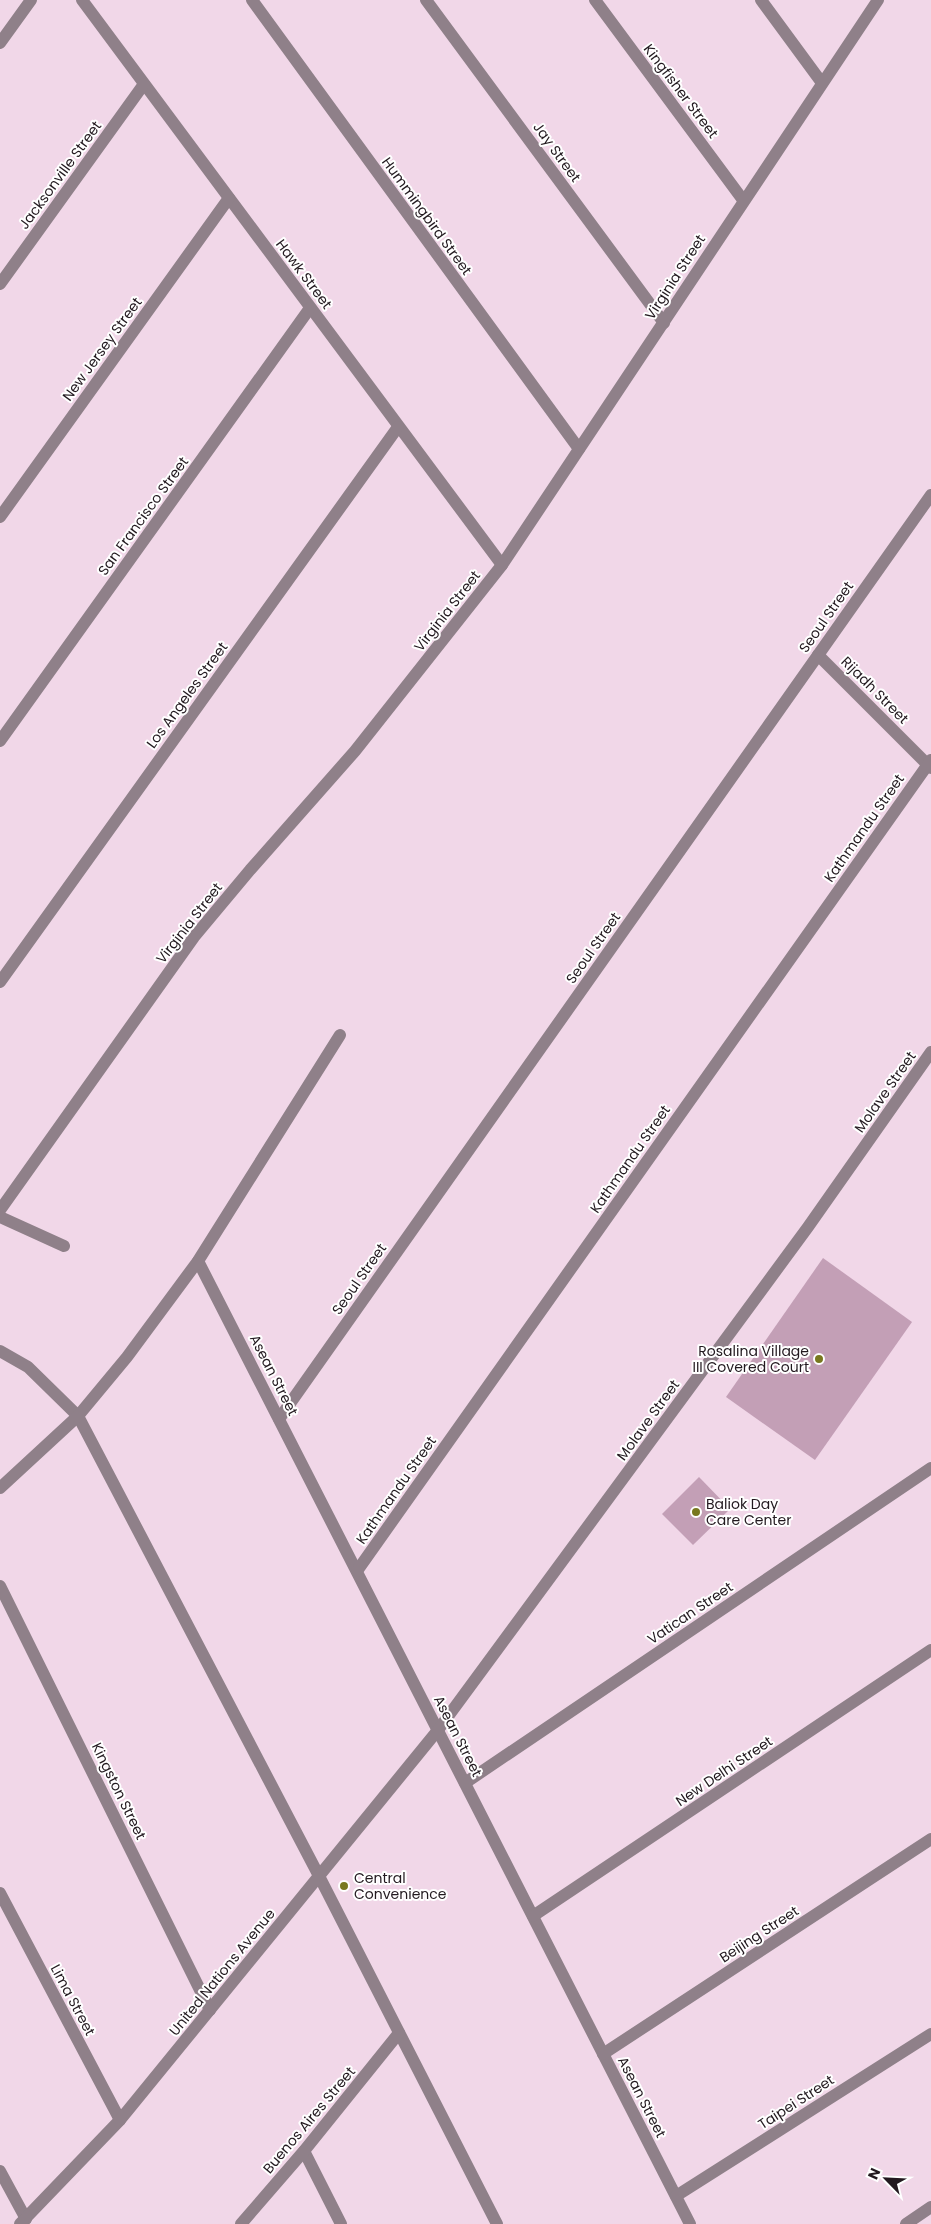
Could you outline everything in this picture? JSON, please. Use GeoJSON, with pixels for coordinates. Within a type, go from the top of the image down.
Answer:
{"type":"FeatureCollection","features":[{"type":"Feature","properties":{"kind":"street"},"geometry":{"type":"LineString","coordinates":[[0,43],[31,0]]}},
{"type":"Feature","properties":{"kind":"street","name":"Hawk Street"},"geometry":{"type":"LineString","coordinates":[[82,0],[502,565]]}},
{"type":"Feature","properties":{"kind":"street","name":"Hummingbird Street"},"geometry":{"type":"LineString","coordinates":[[252,0],[579,449]]}},
{"type":"Feature","properties":{"kind":"street","name":"Jay Street"},"geometry":{"type":"LineString","coordinates":[[426,0],[664,323]]}},
{"type":"Feature","properties":{"kind":"street","name":"Kingfisher Street"},"geometry":{"type":"LineString","coordinates":[[594,0],[743,200]]}},
{"type":"Feature","properties":{"kind":"street"},"geometry":{"type":"LineString","coordinates":[[761,0],[822,83]]}},
{"type":"Feature","properties":{"kind":"street","name":"Virginia Street"},"geometry":{"type":"LineString","coordinates":[[0,1210],[194,938],[250,870],[366,738],[502,565],[664,323],[743,200],[878,0]]}},
{"type":"Feature","properties":{"kind":"street","name":"Jacksonville Street"},"geometry":{"type":"LineString","coordinates":[[0,284],[144,84]]}},
{"type":"Feature","properties":{"kind":"street","name":"New Jersey Street"},"geometry":{"type":"LineString","coordinates":[[0,517],[228,198]]}},
{"type":"Feature","properties":{"kind":"street","name":"San Francisco Street"},"geometry":{"type":"LineString","coordinates":[[0,740],[310,308]]}},
{"type":"Feature","properties":{"kind":"street","name":"Los Angeles Street"},"geometry":{"type":"LineString","coordinates":[[0,982],[398,427]]}},
{"type":"Feature","properties":{"kind":"street","name":"Seoul Street"},"geometry":{"type":"LineString","coordinates":[[279,1419],[931,495]]}},
{"type":"Feature","properties":{"kind":"street","name":"Rijadh Street"},"geometry":{"type":"LineString","coordinates":[[818,655],[930,764]]}},
{"type":"Feature","properties":{"kind":"street","name":"Kathmandu Street"},"geometry":{"type":"LineString","coordinates":[[357,1571],[930,764]]}},
{"type":"Feature","properties":{"kind":"street"},"geometry":{"type":"LineString","coordinates":[[0,1488],[78,1416],[127,1357],[198,1262],[340,1035]]}},
{"type":"Feature","properties":{"kind":"street","name":"Molave Street"},"geometry":{"type":"LineString","coordinates":[[438,1730],[808,1227],[931,1052]]}},
{"type":"Feature","properties":{"kind":"street"},"geometry":{"type":"LineString","coordinates":[[0,1217],[64,1246]]}},
{"type":"Feature","properties":{"kind":"street","name":"Asean Street"},"geometry":{"type":"LineString","coordinates":[[198,1262],[690,2224]]}},
{"type":"Feature","properties":{"kind":"street"},"geometry":{"type":"LineString","coordinates":[[0,1351],[28,1367],[78,1416],[319,1876],[497,2224]]}},
{"type":"Feature","properties":{"kind":"street","name":"Vatican Street"},"geometry":{"type":"LineString","coordinates":[[465,1783],[931,1468]]}},
{"type":"Feature","properties":{"kind":"street","name":"Kingston Street"},"geometry":{"type":"LineString","coordinates":[[0,1586],[210,2010]]}},
{"type":"Feature","properties":{"kind":"street","name":"New Delhi Street"},"geometry":{"type":"LineString","coordinates":[[533,1916],[931,1650]]}},
{"type":"Feature","properties":{"kind":"street","name":"United Nations Avenue"},"geometry":{"type":"LineString","coordinates":[[23,2222],[120,2120],[438,1730]]}},
{"type":"Feature","properties":{"kind":"street","name":"Beijing Street"},"geometry":{"type":"LineString","coordinates":[[603,2054],[931,1839]]}},
{"type":"Feature","properties":{"kind":"street","name":"Lima Street"},"geometry":{"type":"LineString","coordinates":[[0,1894],[120,2120]]}},
{"type":"Feature","properties":{"kind":"street","name":"Buenos Aires Street"},"geometry":{"type":"LineString","coordinates":[[241,2224],[304,2151],[399,2033]]}},
{"type":"Feature","properties":{"kind":"street","name":"Taipei Street"},"geometry":{"type":"LineString","coordinates":[[676,2196],[931,2034]]}},
{"type":"Feature","properties":{"kind":"street"},"geometry":{"type":"LineString","coordinates":[[304,2151],[341,2224]]}},
{"type":"Feature","properties":{"kind":"street"},"geometry":{"type":"LineString","coordinates":[[0,2171],[23,2222]]}},
{"type":"Feature","properties":{"kind":"street"},"geometry":{"type":"LineString","coordinates":[[906,2224],[931,2207]]}},
{"type":"Feature","properties":{"kind":"building","name":"Rosalina Village III Covered Court"},"geometry":{"type":"Polygon","coordinates":[[[823,1258],[912,1322],[815,1460],[726,1397],[823,1258]]]}},
{"type":"Feature","properties":{"kind":"building","name":"Baliok Day Care Center"},"geometry":{"type":"Polygon","coordinates":[[[699,1477],[730,1509],[693,1545],[662,1514],[699,1477]]]}},
{"type":"Feature","properties":{"kind":"place","name":"Rosalina Village III Covered Court"},"geometry":{"type":"Point","coordinates":[819,1359]}},
{"type":"Feature","properties":{"kind":"place","name":"Baliok Day Care Center"},"geometry":{"type":"Point","coordinates":[696,1512]}},
{"type":"Feature","properties":{"kind":"place","name":"Central Convenience"},"geometry":{"type":"Point","coordinates":[344,1886]}}]}
